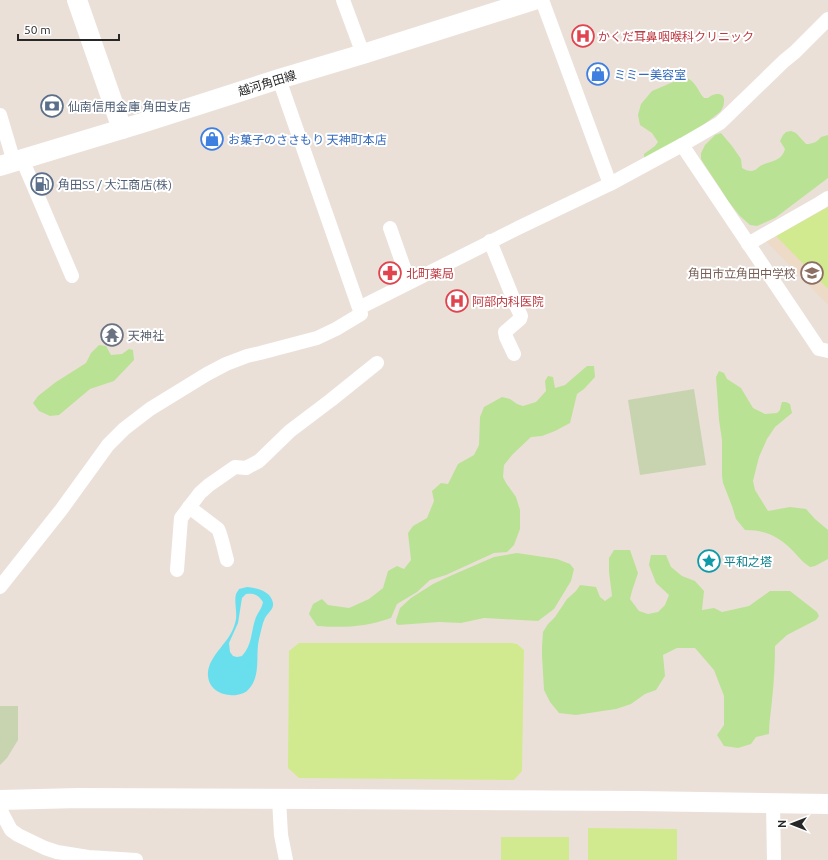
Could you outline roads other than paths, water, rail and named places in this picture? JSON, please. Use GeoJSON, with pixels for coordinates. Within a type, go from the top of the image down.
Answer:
{"type":"FeatureCollection","features":[{"type":"Feature","properties":{"kind":"street"},"geometry":{"type":"LineString","coordinates":[[77,0],[122,129]]}},
{"type":"Feature","properties":{"kind":"street"},"geometry":{"type":"LineString","coordinates":[[343,0],[363,54]]}},
{"type":"Feature","properties":{"kind":"street","name":"越河角田線"},"geometry":{"type":"LineString","coordinates":[[12,162],[534,0]]}},
{"type":"Feature","properties":{"kind":"street"},"geometry":{"type":"LineString","coordinates":[[542,0],[610,184]]}},
{"type":"Feature","properties":{"kind":"street"},"geometry":{"type":"LineString","coordinates":[[279,79],[359,308],[610,184],[720,123],[828,19]]}},
{"type":"Feature","properties":{"kind":"street"},"geometry":{"type":"LineString","coordinates":[[0,115],[12,162],[72,276]]}},
{"type":"Feature","properties":{"kind":"street"},"geometry":{"type":"LineString","coordinates":[[682,145],[820,349],[828,351]]}},
{"type":"Feature","properties":{"kind":"street"},"geometry":{"type":"LineString","coordinates":[[748,244],[828,198]]}},
{"type":"Feature","properties":{"kind":"street"},"geometry":{"type":"LineString","coordinates":[[390,228],[410,282]]}},
{"type":"Feature","properties":{"kind":"street"},"geometry":{"type":"LineString","coordinates":[[490,242],[521,316],[520,319],[505,332],[514,354]]}},
{"type":"Feature","properties":{"kind":"street"},"geometry":{"type":"LineString","coordinates":[[0,587],[61,510],[108,445],[130,424],[150,409],[226,364],[247,356],[316,338],[336,329],[361,314]]}},
{"type":"Feature","properties":{"kind":"street"},"geometry":{"type":"LineString","coordinates":[[177,570],[181,518],[200,493],[209,485],[236,468],[246,468],[258,461],[290,431],[377,362]]}},
{"type":"Feature","properties":{"kind":"street"},"geometry":{"type":"LineString","coordinates":[[189,507],[218,529],[227,560]]}},
{"type":"Feature","properties":{"kind":"street"},"geometry":{"type":"LineString","coordinates":[[136,860],[88,857],[57,852],[40,845],[18,835],[11,830],[2,813],[0,800],[79,798],[638,800],[828,804]]}},
{"type":"Feature","properties":{"kind":"street"},"geometry":{"type":"LineString","coordinates":[[279,799],[281,835],[286,860]]}},
{"type":"Feature","properties":{"kind":"street"},"geometry":{"type":"LineString","coordinates":[[773,803],[774,860]]}},
{"type":"Feature","properties":{"kind":"water"},"geometry":{"type":"Polygon","coordinates":[[[247,587],[263,591],[270,596],[273,605],[272,609],[265,618],[259,639],[255,679],[247,691],[232,695],[223,694],[213,688],[208,678],[208,672],[212,660],[232,631],[236,619],[235,597],[239,589],[247,587]],[[246,594],[242,598],[238,623],[229,643],[230,652],[233,656],[237,657],[242,656],[248,647],[255,620],[263,602],[256,595],[246,594]]]}},
{"type":"Feature","properties":{"kind":"place","name":"かくだ耳鼻咽喉科クリニック"},"geometry":{"type":"Point","coordinates":[583,36]}},
{"type":"Feature","properties":{"kind":"place","name":"ミミー美容室"},"geometry":{"type":"Point","coordinates":[598,74]}},
{"type":"Feature","properties":{"kind":"place","name":"仙南信用金庫 角田支店"},"geometry":{"type":"Point","coordinates":[52,106]}},
{"type":"Feature","properties":{"kind":"place","name":"お菓子のささもり 天神町本店"},"geometry":{"type":"Point","coordinates":[212,139]}},
{"type":"Feature","properties":{"kind":"place","name":"角田SS / 大江商店(株)"},"geometry":{"type":"Point","coordinates":[42,184]}},
{"type":"Feature","properties":{"kind":"place","name":"北町薬局"},"geometry":{"type":"Point","coordinates":[390,273]}},
{"type":"Feature","properties":{"kind":"place","name":"角田市立角田中学校"},"geometry":{"type":"Point","coordinates":[812,273]}},
{"type":"Feature","properties":{"kind":"place","name":"阿部内科医院"},"geometry":{"type":"Point","coordinates":[457,301]}},
{"type":"Feature","properties":{"kind":"place","name":"天神社"},"geometry":{"type":"Point","coordinates":[112,335]}},
{"type":"Feature","properties":{"kind":"place","name":"平和之塔"},"geometry":{"type":"Point","coordinates":[709,561]}}]}
